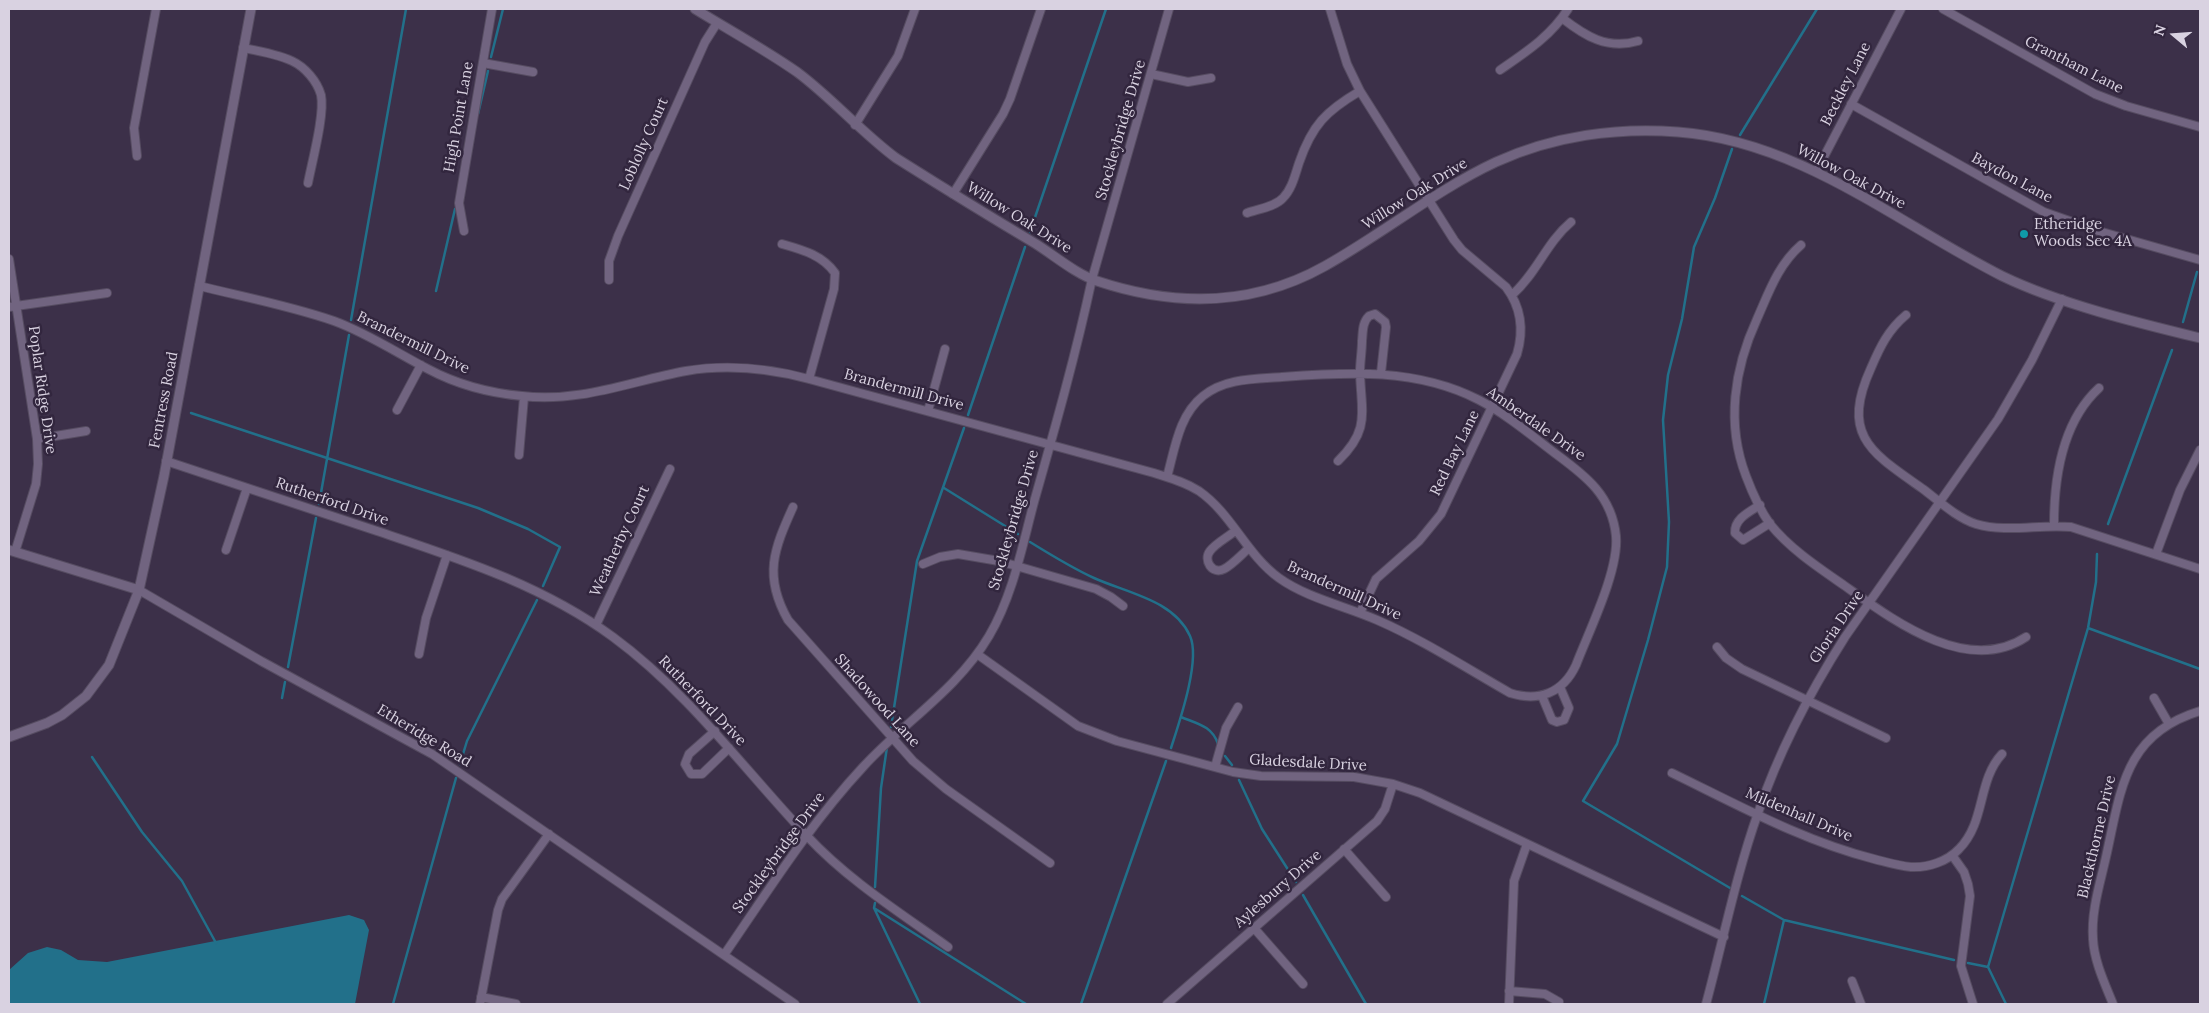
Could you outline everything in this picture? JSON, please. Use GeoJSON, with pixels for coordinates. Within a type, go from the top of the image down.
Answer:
{"type":"FeatureCollection","features":[{"type":"Feature","properties":{"kind":"street"},"geometry":{"type":"LineString","coordinates":[[137,156],[134,128],[156,9]]}},
{"type":"Feature","properties":{"kind":"street","name":"Fentress Road"},"geometry":{"type":"LineString","coordinates":[[9,737],[47,723],[62,715],[86,696],[109,665],[139,590],[166,461],[251,9]]}},
{"type":"Feature","properties":{"kind":"street","name":"High Point Lane"},"geometry":{"type":"LineString","coordinates":[[464,231],[459,203],[492,9]]}},
{"type":"Feature","properties":{"kind":"street","name":"Willow Oak Drive"},"geometry":{"type":"LineString","coordinates":[[695,9],[796,72],[816,87],[855,125],[896,158],[1092,279],[1139,293],[1165,298],[1197,300],[1257,293],[1281,286],[1326,266],[1469,176],[1528,150],[1575,137],[1624,131],[1675,131],[1712,136],[1763,150],[1816,172],[2003,276],[2062,299],[2200,338]]}},
{"type":"Feature","properties":{"kind":"street"},"geometry":{"type":"LineString","coordinates":[[855,125],[898,56],[915,9]]}},
{"type":"Feature","properties":{"kind":"street"},"geometry":{"type":"LineString","coordinates":[[953,194],[1003,114],[1041,9]]}},
{"type":"Feature","properties":{"kind":"street","name":"Stockleybridge Drive"},"geometry":{"type":"LineString","coordinates":[[724,955],[807,836],[844,787],[892,739],[957,680],[977,654],[997,620],[1016,567],[1092,279],[1169,9]]}},
{"type":"Feature","properties":{"kind":"street","name":"Red Bay Lane"},"geometry":{"type":"LineString","coordinates":[[1330,9],[1347,64],[1360,91],[1462,250],[1506,287],[1512,295],[1521,323],[1521,340],[1517,354],[1440,514],[1419,541],[1376,579],[1360,613]]}},
{"type":"Feature","properties":{"kind":"street"},"geometry":{"type":"LineString","coordinates":[[1500,70],[1543,40],[1568,9]]}},
{"type":"Feature","properties":{"kind":"street","name":"Beckley Lane"},"geometry":{"type":"LineString","coordinates":[[1816,172],[1901,9]]}},
{"type":"Feature","properties":{"kind":"street","name":"Grantham Lane"},"geometry":{"type":"LineString","coordinates":[[1943,9],[2095,94],[2126,106],[2200,127]]}},
{"type":"Feature","properties":{"kind":"street"},"geometry":{"type":"LineString","coordinates":[[1562,18],[1580,32],[1598,41],[1622,45],[1638,41]]}},
{"type":"Feature","properties":{"kind":"street","name":"Loblolly Court"},"geometry":{"type":"LineString","coordinates":[[609,280],[611,253],[618,236],[705,42],[717,23]]}},
{"type":"Feature","properties":{"kind":"street"},"geometry":{"type":"LineString","coordinates":[[243,48],[293,61],[305,69],[315,82],[321,95],[322,110],[308,183]]}},
{"type":"Feature","properties":{"kind":"street"},"geometry":{"type":"LineString","coordinates":[[483,63],[533,72]]}},
{"type":"Feature","properties":{"kind":"street"},"geometry":{"type":"LineString","coordinates":[[1151,74],[1188,82],[1211,78]]}},
{"type":"Feature","properties":{"kind":"street"},"geometry":{"type":"LineString","coordinates":[[1247,213],[1282,199],[1290,189],[1313,129],[1331,109],[1360,91]]}},
{"type":"Feature","properties":{"kind":"street","name":"Baydon Lane"},"geometry":{"type":"LineString","coordinates":[[1851,104],[2044,212],[2095,230],[2200,260]]}},
{"type":"Feature","properties":{"kind":"street"},"geometry":{"type":"LineString","coordinates":[[1512,295],[1527,281],[1553,239],[1571,222]]}},
{"type":"Feature","properties":{"kind":"street"},"geometry":{"type":"LineString","coordinates":[[782,244],[811,253],[827,262],[835,273],[834,289],[810,379]]}},
{"type":"Feature","properties":{"kind":"street"},"geometry":{"type":"LineString","coordinates":[[1801,245],[1790,255],[1779,271],[1747,341],[1736,383],[1734,412],[1739,452],[1746,476],[1770,523],[1802,556],[1869,603],[1915,632],[1934,640],[1963,648],[1991,650],[2003,648],[2026,637]]}},
{"type":"Feature","properties":{"kind":"street","name":"Poplar Ridge Drive"},"geometry":{"type":"LineString","coordinates":[[9,259],[12,307],[37,439],[38,464],[36,484],[12,551]]}},
{"type":"Feature","properties":{"kind":"street","name":"Brandermill Drive"},"geometry":{"type":"LineString","coordinates":[[199,286],[334,321],[383,344],[421,365],[472,387],[494,393],[524,396],[573,396],[706,369],[735,367],[763,369],[810,379],[1167,477],[1201,492],[1219,509],[1259,561],[1290,584],[1404,632],[1510,693],[1521,696],[1542,696],[1550,693]]}},
{"type":"Feature","properties":{"kind":"street"},"geometry":{"type":"LineString","coordinates":[[12,307],[108,293]]}},
{"type":"Feature","properties":{"kind":"street","name":"Gloria Drive"},"geometry":{"type":"LineString","coordinates":[[1706,1004],[1758,814],[1783,750],[1807,700],[1828,664],[1869,603],[2010,400],[2062,299]]}},
{"type":"Feature","properties":{"kind":"street"},"geometry":{"type":"LineString","coordinates":[[1338,461],[1352,445],[1362,420],[1363,398],[1360,372],[1363,327],[1369,316],[1376,314],[1385,322],[1386,327],[1380,373]]}},
{"type":"Feature","properties":{"kind":"street"},"geometry":{"type":"LineString","coordinates":[[1906,315],[1888,333],[1862,388],[1858,405],[1859,422],[1865,438],[1875,454],[1967,520],[1987,527],[2054,525],[2071,527],[2200,569]]}},
{"type":"Feature","properties":{"kind":"street"},"geometry":{"type":"LineString","coordinates":[[928,411],[945,349]]}},
{"type":"Feature","properties":{"kind":"street"},"geometry":{"type":"LineString","coordinates":[[397,410],[421,365]]}},
{"type":"Feature","properties":{"kind":"street","name":"Amberdale Drive"},"geometry":{"type":"LineString","coordinates":[[1167,477],[1184,419],[1202,396],[1224,384],[1251,379],[1360,372],[1380,373],[1435,384],[1477,399],[1587,477],[1600,492],[1614,523],[1616,549],[1612,572],[1576,665],[1567,680],[1550,693]]}},
{"type":"Feature","properties":{"kind":"street"},"geometry":{"type":"LineString","coordinates":[[2054,525],[2055,492],[2064,449],[2076,416],[2084,403],[2099,388]]}},
{"type":"Feature","properties":{"kind":"street"},"geometry":{"type":"LineString","coordinates":[[519,455],[524,396]]}},
{"type":"Feature","properties":{"kind":"street"},"geometry":{"type":"LineString","coordinates":[[37,439],[86,431]]}},
{"type":"Feature","properties":{"kind":"street"},"geometry":{"type":"LineString","coordinates":[[2156,554],[2180,490],[2200,450]]}},
{"type":"Feature","properties":{"kind":"street","name":"Rutherford Drive"},"geometry":{"type":"LineString","coordinates":[[166,461],[486,568],[554,600],[596,625],[626,647],[670,685],[715,731],[807,836],[831,860],[866,889],[948,947]]}},
{"type":"Feature","properties":{"kind":"street","name":"Weatherby Court"},"geometry":{"type":"LineString","coordinates":[[596,625],[670,469]]}},
{"type":"Feature","properties":{"kind":"street"},"geometry":{"type":"LineString","coordinates":[[226,550],[247,488]]}},
{"type":"Feature","properties":{"kind":"street"},"geometry":{"type":"LineString","coordinates":[[1760,505],[1736,523],[1734,528],[1736,536],[1743,540],[1770,523]]}},
{"type":"Feature","properties":{"kind":"street","name":"Shadowood Lane"},"geometry":{"type":"LineString","coordinates":[[793,507],[774,553],[773,576],[777,598],[788,620],[892,739],[913,760],[946,789],[1050,864]]}},
{"type":"Feature","properties":{"kind":"street"},"geometry":{"type":"LineString","coordinates":[[1235,531],[1211,549],[1208,555],[1208,562],[1212,568],[1219,571],[1225,569],[1248,549]]}},
{"type":"Feature","properties":{"kind":"street","name":"Etheridge Road"},"geometry":{"type":"LineString","coordinates":[[12,551],[139,590],[261,661],[432,754],[794,1004]]}},
{"type":"Feature","properties":{"kind":"street"},"geometry":{"type":"LineString","coordinates":[[923,564],[940,557],[958,554],[999,562],[1096,589],[1106,593],[1123,606]]}},
{"type":"Feature","properties":{"kind":"street"},"geometry":{"type":"LineString","coordinates":[[419,654],[426,618],[447,555]]}},
{"type":"Feature","properties":{"kind":"street"},"geometry":{"type":"LineString","coordinates":[[1717,646],[1736,666],[1886,738]]}},
{"type":"Feature","properties":{"kind":"street","name":"Gladesdale Drive"},"geometry":{"type":"LineString","coordinates":[[977,654],[1078,726],[1117,740],[1247,774],[1330,775],[1392,784],[1420,794],[1724,937]]}},
{"type":"Feature","properties":{"kind":"street"},"geometry":{"type":"LineString","coordinates":[[1542,696],[1548,715],[1552,720],[1557,722],[1564,720],[1569,708],[1560,687]]}},
{"type":"Feature","properties":{"kind":"street"},"geometry":{"type":"LineString","coordinates":[[2154,698],[2169,724]]}},
{"type":"Feature","properties":{"kind":"street"},"geometry":{"type":"LineString","coordinates":[[1215,767],[1226,728],[1238,707]]}},
{"type":"Feature","properties":{"kind":"street","name":"Blackthorne Drive"},"geometry":{"type":"LineString","coordinates":[[2113,1004],[2095,953],[2093,940],[2094,909],[2125,774],[2139,752],[2158,732],[2169,724],[2200,711]]}},
{"type":"Feature","properties":{"kind":"street"},"geometry":{"type":"LineString","coordinates":[[715,731],[689,754],[685,764],[687,770],[691,774],[702,774],[729,748]]}},
{"type":"Feature","properties":{"kind":"street","name":"Mildenhall Drive"},"geometry":{"type":"LineString","coordinates":[[1672,773],[1812,839],[1840,850],[1901,866],[1913,867],[1937,863],[1952,855],[1968,839],[1974,828],[1987,777],[1993,765],[2002,754]]}},
{"type":"Feature","properties":{"kind":"street","name":"Aylesbury Drive"},"geometry":{"type":"LineString","coordinates":[[1167,1004],[1377,821],[1385,810],[1392,784]]}},
{"type":"Feature","properties":{"kind":"street"},"geometry":{"type":"LineString","coordinates":[[516,1004],[481,1001],[500,904],[549,834]]}},
{"type":"Feature","properties":{"kind":"street"},"geometry":{"type":"LineString","coordinates":[[1509,1004],[1514,881],[1527,844]]}},
{"type":"Feature","properties":{"kind":"street"},"geometry":{"type":"LineString","coordinates":[[1344,849],[1386,897]]}},
{"type":"Feature","properties":{"kind":"street"},"geometry":{"type":"LineString","coordinates":[[1952,855],[1964,872],[1969,890],[1961,966],[1973,1004]]}},
{"type":"Feature","properties":{"kind":"street"},"geometry":{"type":"LineString","coordinates":[[1254,928],[1303,984]]}},
{"type":"Feature","properties":{"kind":"street"},"geometry":{"type":"LineString","coordinates":[[1852,981],[1861,1004]]}},
{"type":"Feature","properties":{"kind":"street"},"geometry":{"type":"LineString","coordinates":[[1509,991],[1539,993],[1559,1002]]}},
{"type":"Feature","properties":{"kind":"water"},"geometry":{"type":"Polygon","coordinates":[[[349,915],[364,920],[369,930],[355,1004],[9,1004],[9,970],[28,953],[47,947],[61,950],[78,960],[107,962],[349,915]]]}},
{"type":"Feature","properties":{"kind":"waterway"},"geometry":{"type":"LineString","coordinates":[[351,320],[406,9]]}},
{"type":"Feature","properties":{"kind":"waterway"},"geometry":{"type":"LineString","coordinates":[[491,57],[503,9]]}},
{"type":"Feature","properties":{"kind":"waterway"},"geometry":{"type":"LineString","coordinates":[[1030,232],[1106,9]]}},
{"type":"Feature","properties":{"kind":"waterway"},"geometry":{"type":"LineString","coordinates":[[1740,135],[1817,9]]}},
{"type":"Feature","properties":{"kind":"waterway"},"geometry":{"type":"LineString","coordinates":[[478,114],[488,71]]}},
{"type":"Feature","properties":{"kind":"waterway"},"geometry":{"type":"LineString","coordinates":[[1730,888],[1583,801],[1617,744],[1648,640],[1667,567],[1669,522],[1663,420],[1668,375],[1682,319],[1694,247],[1715,198],[1732,149]]}},
{"type":"Feature","properties":{"kind":"waterway"},"geometry":{"type":"LineString","coordinates":[[436,291],[455,209]]}},
{"type":"Feature","properties":{"kind":"waterway"},"geometry":{"type":"LineString","coordinates":[[968,415],[1025,247]]}},
{"type":"Feature","properties":{"kind":"waterway"},"geometry":{"type":"LineString","coordinates":[[2183,322],[2197,272]]}},
{"type":"Feature","properties":{"kind":"waterway"},"geometry":{"type":"LineString","coordinates":[[319,504],[349,335]]}},
{"type":"Feature","properties":{"kind":"waterway"},"geometry":{"type":"LineString","coordinates":[[2108,524],[2172,350]]}},
{"type":"Feature","properties":{"kind":"waterway"},"geometry":{"type":"LineString","coordinates":[[191,413],[478,508],[528,529],[560,547],[543,586]]}},
{"type":"Feature","properties":{"kind":"waterway"},"geometry":{"type":"LineString","coordinates":[[891,727],[917,561],[964,428]]}},
{"type":"Feature","properties":{"kind":"waterway"},"geometry":{"type":"LineString","coordinates":[[944,488],[1018,534]]}},
{"type":"Feature","properties":{"kind":"waterway"},"geometry":{"type":"LineString","coordinates":[[288,667],[316,518]]}},
{"type":"Feature","properties":{"kind":"waterway"},"geometry":{"type":"LineString","coordinates":[[1030,542],[1086,574],[1148,599],[1173,614],[1183,624],[1190,636],[1193,647],[1193,660],[1188,692],[1171,748]]}},
{"type":"Feature","properties":{"kind":"waterway"},"geometry":{"type":"LineString","coordinates":[[2006,1004],[1988,967],[2088,628],[2096,582],[2097,554]]}},
{"type":"Feature","properties":{"kind":"waterway"},"geometry":{"type":"LineString","coordinates":[[460,764],[467,741],[537,600]]}},
{"type":"Feature","properties":{"kind":"waterway"},"geometry":{"type":"LineString","coordinates":[[2088,628],[2200,669]]}},
{"type":"Feature","properties":{"kind":"waterway"},"geometry":{"type":"LineString","coordinates":[[282,698],[285,682]]}},
{"type":"Feature","properties":{"kind":"waterway"},"geometry":{"type":"LineString","coordinates":[[1181,717],[1208,729],[1218,744]]}},
{"type":"Feature","properties":{"kind":"waterway"},"geometry":{"type":"LineString","coordinates":[[875,887],[881,788],[887,747]]}},
{"type":"Feature","properties":{"kind":"waterway"},"geometry":{"type":"LineString","coordinates":[[1225,756],[1232,765]]}},
{"type":"Feature","properties":{"kind":"waterway"},"geometry":{"type":"LineString","coordinates":[[92,757],[142,832],[182,881],[216,943]]}},
{"type":"Feature","properties":{"kind":"waterway"},"geometry":{"type":"LineString","coordinates":[[1081,1004],[1166,761]]}},
{"type":"Feature","properties":{"kind":"waterway"},"geometry":{"type":"LineString","coordinates":[[393,1004],[456,778]]}},
{"type":"Feature","properties":{"kind":"waterway"},"geometry":{"type":"LineString","coordinates":[[1239,780],[1262,829],[1296,882]]}},
{"type":"Feature","properties":{"kind":"waterway"},"geometry":{"type":"LineString","coordinates":[[1303,895],[1366,1004]]}},
{"type":"Feature","properties":{"kind":"waterway"},"geometry":{"type":"LineString","coordinates":[[1742,896],[1784,920],[1954,960]]}},
{"type":"Feature","properties":{"kind":"waterway"},"geometry":{"type":"LineString","coordinates":[[875,903],[874,908],[920,1004]]}},
{"type":"Feature","properties":{"kind":"waterway"},"geometry":{"type":"LineString","coordinates":[[874,908],[1026,1004]]}},
{"type":"Feature","properties":{"kind":"waterway"},"geometry":{"type":"LineString","coordinates":[[1764,1004],[1784,920]]}},
{"type":"Feature","properties":{"kind":"waterway"},"geometry":{"type":"LineString","coordinates":[[1968,963],[1988,967]]}},
{"type":"Feature","properties":{"kind":"place","name":"Etheridge Woods Sec 4A"},"geometry":{"type":"Point","coordinates":[2024,234]}}]}
